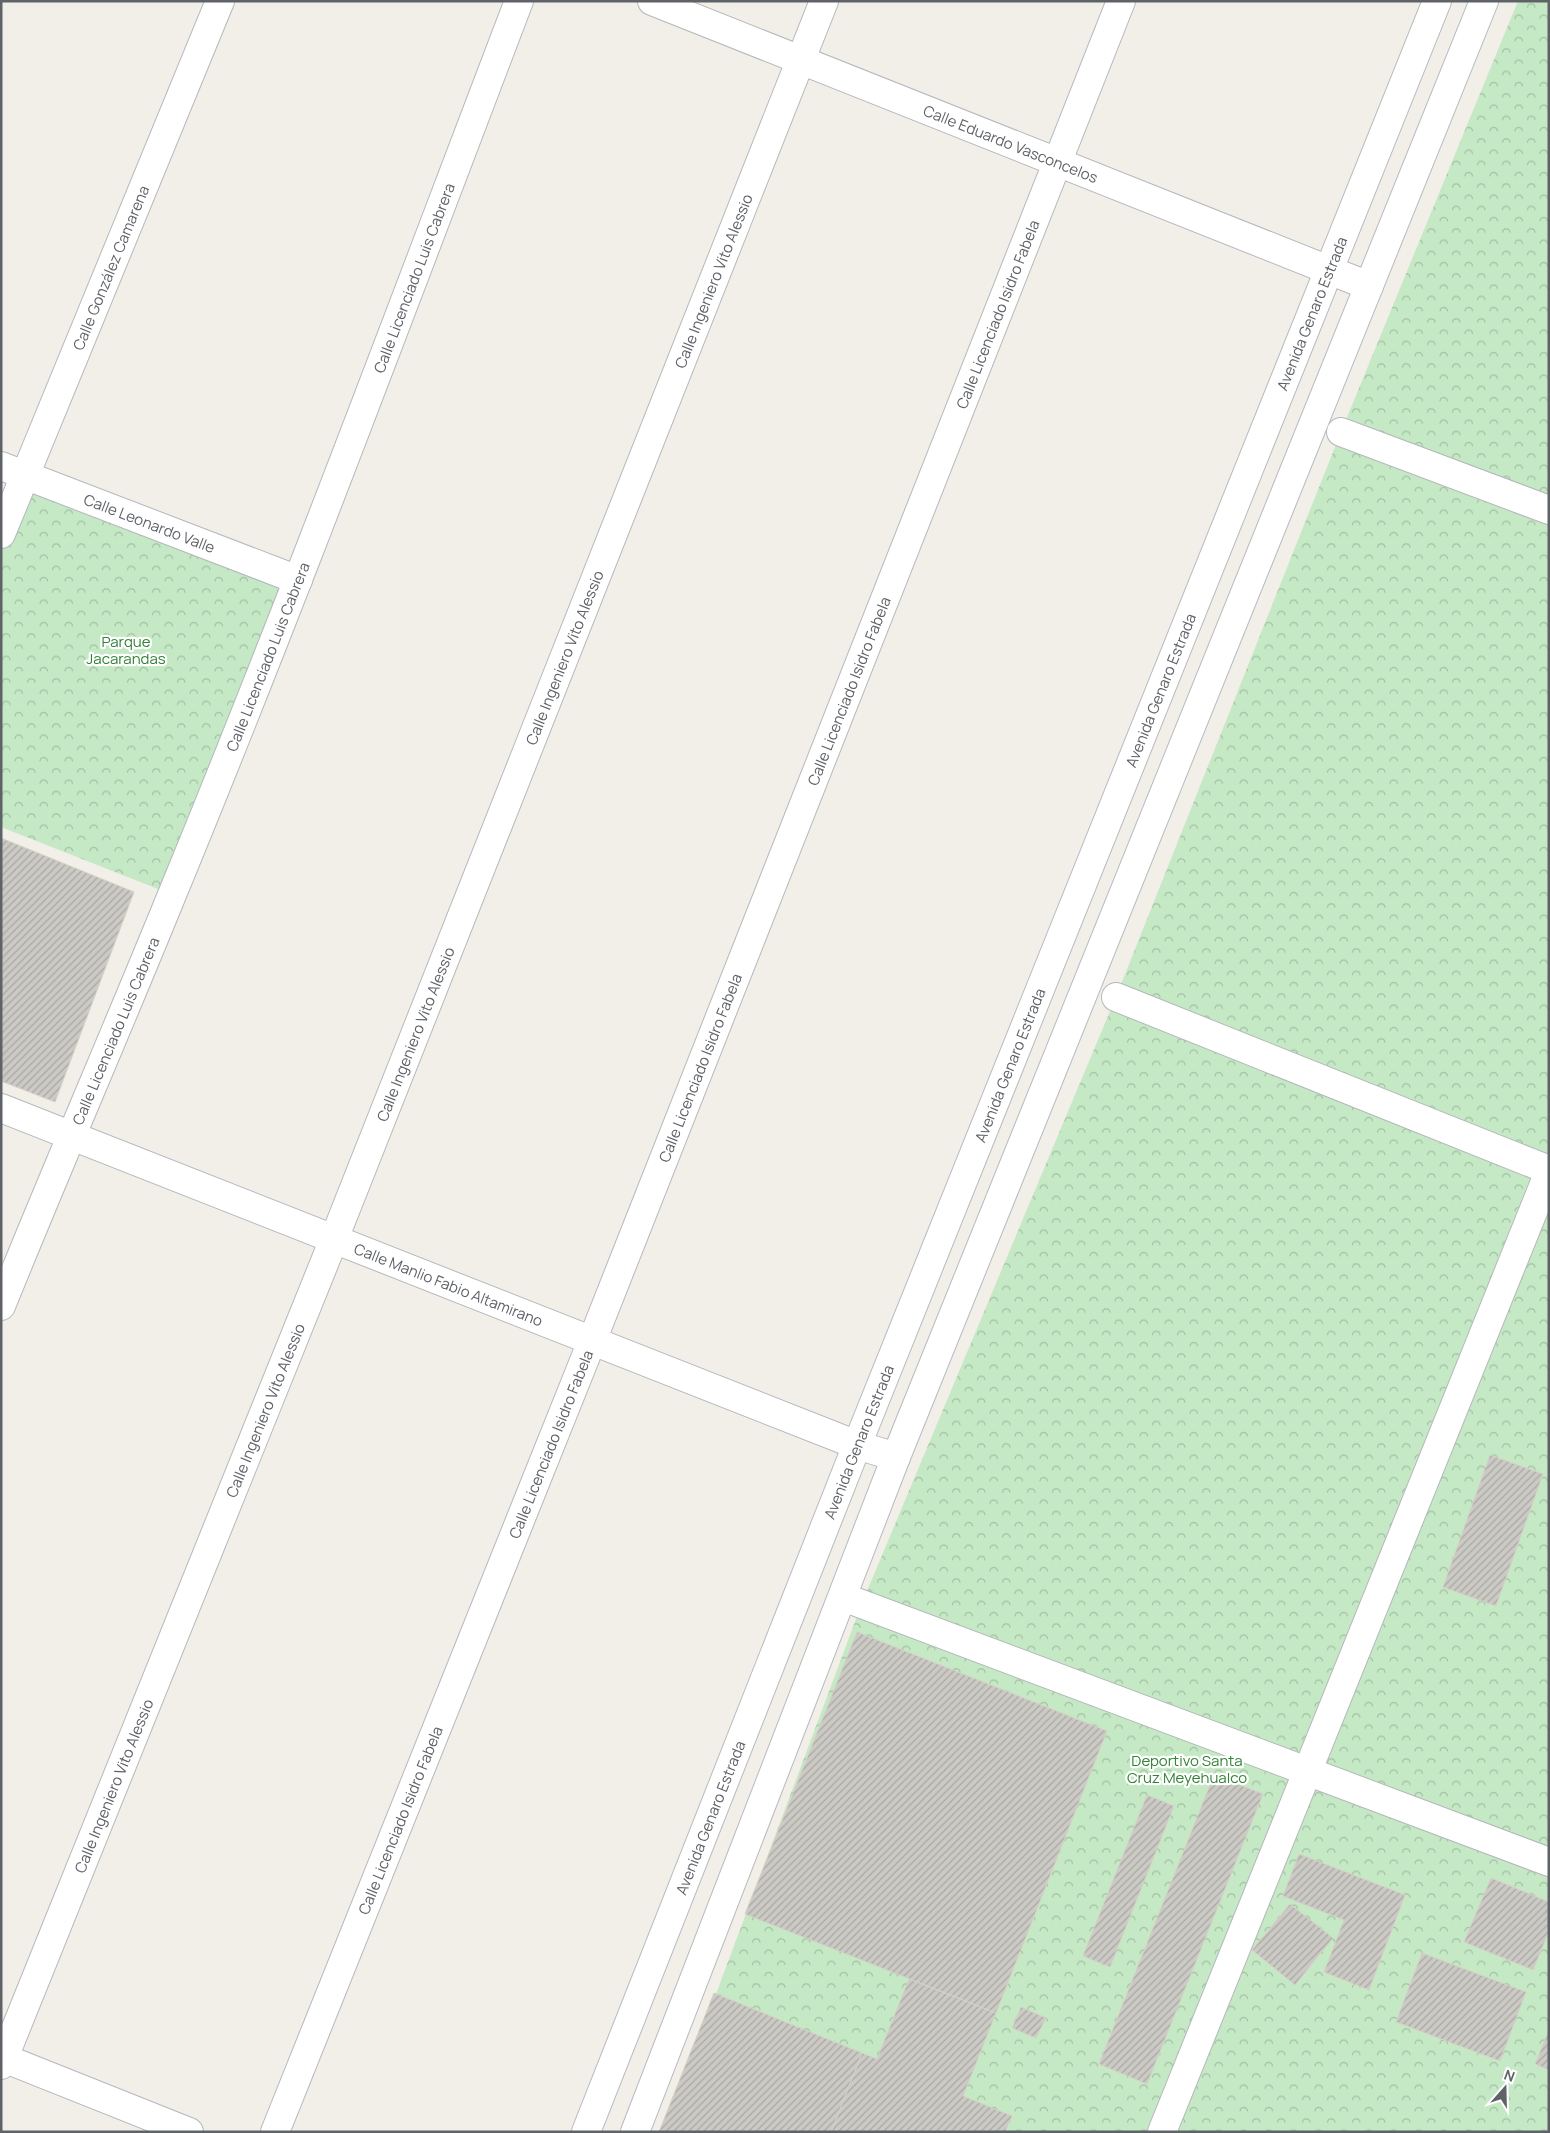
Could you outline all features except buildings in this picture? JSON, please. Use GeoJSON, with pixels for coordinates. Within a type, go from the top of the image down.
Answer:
{"type":"FeatureCollection","features":[{"type":"Feature","properties":{"kind":"street","name":"Calle González Camarena"},"geometry":{"type":"LineString","coordinates":[[1,534],[13,471],[220,1]]}},
{"type":"Feature","properties":{"kind":"street","name":"Calle Licenciado Luis Cabrera"},"geometry":{"type":"LineString","coordinates":[[1,1306],[70,1136],[170,901],[298,580],[519,1]]}},
{"type":"Feature","properties":{"kind":"street","name":"Calle Eduardo Vasconcelos"},"geometry":{"type":"LineString","coordinates":[[652,1],[1369,286]]}},
{"type":"Feature","properties":{"kind":"street","name":"Calle Ingeniero Vito Alessio"},"geometry":{"type":"LineString","coordinates":[[2,2060],[334,1239],[824,1]]}},
{"type":"Feature","properties":{"kind":"street","name":"Calle Licenciado Isidro Fabela"},"geometry":{"type":"LineString","coordinates":[[275,2132],[592,1341],[1121,1]]}},
{"type":"Feature","properties":{"kind":"street","name":"Avenida Genaro Estrada"},"geometry":{"type":"LineString","coordinates":[[586,2132],[857,1445],[1437,1]]}},
{"type":"Feature","properties":{"kind":"street"},"geometry":{"type":"LineString","coordinates":[[635,2132],[896,1457],[1484,1]]}},
{"type":"Feature","properties":{"kind":"street"},"geometry":{"type":"LineString","coordinates":[[1341,432],[1549,510]]}},
{"type":"Feature","properties":{"kind":"street","name":"Calle Leonardo Valle"},"geometry":{"type":"LineString","coordinates":[[13,471],[298,580]]}},
{"type":"Feature","properties":{"kind":"street"},"geometry":{"type":"LineString","coordinates":[[1116,997],[1549,1171],[1162,2132]]}},
{"type":"Feature","properties":{"kind":"street","name":"Calle Manlio Fabio Altamirano"},"geometry":{"type":"LineString","coordinates":[[1,1108],[857,1445],[896,1457]]}},
{"type":"Feature","properties":{"kind":"street"},"geometry":{"type":"LineString","coordinates":[[843,1596],[1549,1862]]}},
{"type":"Feature","properties":{"kind":"street"},"geometry":{"type":"LineString","coordinates":[[2,2060],[189,2132]]}},
{"type":"Feature","properties":{"kind":"green space","name":"Deportivo Santa Cruz Meyehualco"},"geometry":{"type":"Polygon","coordinates":[[[1518,1],[1549,1],[1549,2132],[661,2132],[716,1994],[862,1603],[1116,997],[1341,432],[1518,1]]]}},
{"type":"Feature","properties":{"kind":"green space","name":"Parque Jacarandas"},"geometry":{"type":"Polygon","coordinates":[[[26,477],[292,578],[163,891],[1,827],[1,542],[26,477]]]}}]}
